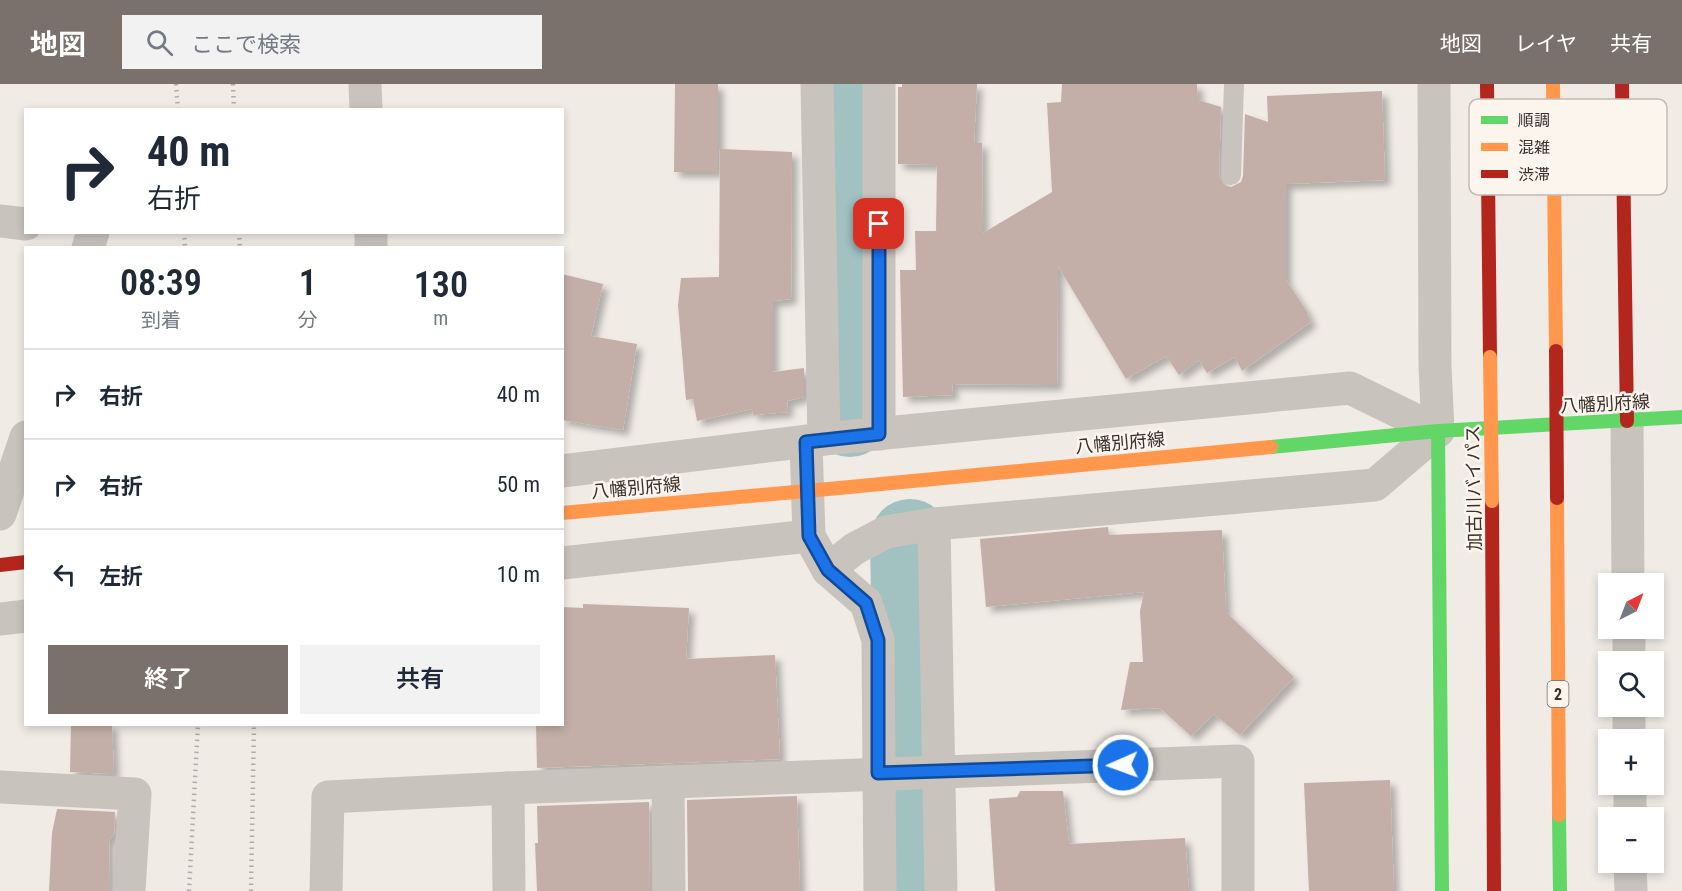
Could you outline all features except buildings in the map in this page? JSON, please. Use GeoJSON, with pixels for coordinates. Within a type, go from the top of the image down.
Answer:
{"type":"FeatureCollection","features":[{"type":"Feature","properties":{"kind":"main road","name":"加古川バイパス"},"geometry":{"type":"LineString","coordinates":[[1487,84],[1487,99]]}},
{"type":"Feature","properties":{"kind":"main road","name":"2"},"geometry":{"type":"LineString","coordinates":[[1553,84],[1553,99]]}},
{"type":"Feature","properties":{"kind":"main road"},"geometry":{"type":"LineString","coordinates":[[1622,84],[1622,99]]}},
{"type":"Feature","properties":{"kind":"main road","name":"加古川バイパス"},"geometry":{"type":"LineString","coordinates":[[1488,195],[1494,891]]}},
{"type":"Feature","properties":{"kind":"main road","name":"2"},"geometry":{"type":"LineString","coordinates":[[1554,195],[1560,891]]}},
{"type":"Feature","properties":{"kind":"main road"},"geometry":{"type":"LineString","coordinates":[[1624,195],[1627,421]]}},
{"type":"Feature","properties":{"kind":"main road","name":"八幡別府線"},"geometry":{"type":"LineString","coordinates":[[564,513],[1438,431],[1682,417]]}},
{"type":"Feature","properties":{"kind":"main road"},"geometry":{"type":"LineString","coordinates":[[1438,431],[1442,891]]}},
{"type":"Feature","properties":{"kind":"main road"},"geometry":{"type":"LineString","coordinates":[[0,565],[24,562]]}},
{"type":"Feature","properties":{"kind":"street"},"geometry":{"type":"LineString","coordinates":[[365,84],[366,108]]}},
{"type":"Feature","properties":{"kind":"street"},"geometry":{"type":"LineString","coordinates":[[817,84],[815,441],[809,536],[828,570],[866,603],[878,640],[941,891]]}},
{"type":"Feature","properties":{"kind":"street"},"geometry":{"type":"LineString","coordinates":[[879,84],[879,434]]}},
{"type":"Feature","properties":{"kind":"street"},"geometry":{"type":"LineString","coordinates":[[1434,84],[1435,366],[1438,431]]}},
{"type":"Feature","properties":{"kind":"street"},"geometry":{"type":"LineString","coordinates":[[0,221],[24,224]]}},
{"type":"Feature","properties":{"kind":"street"},"geometry":{"type":"LineString","coordinates":[[564,471],[879,434],[1350,388],[1438,431]]}},
{"type":"Feature","properties":{"kind":"street"},"geometry":{"type":"LineString","coordinates":[[1627,421],[1628,573]]}},
{"type":"Feature","properties":{"kind":"street"},"geometry":{"type":"LineString","coordinates":[[828,570],[855,549],[886,531],[934,524],[1375,485],[1438,431]]}},
{"type":"Feature","properties":{"kind":"street"},"geometry":{"type":"LineString","coordinates":[[0,514],[24,443]]}},
{"type":"Feature","properties":{"kind":"street"},"geometry":{"type":"LineString","coordinates":[[880,891],[911,772],[934,524]]}},
{"type":"Feature","properties":{"kind":"street"},"geometry":{"type":"LineString","coordinates":[[564,563],[809,536]]}},
{"type":"Feature","properties":{"kind":"street"},"geometry":{"type":"LineString","coordinates":[[0,619],[24,616]]}},
{"type":"Feature","properties":{"kind":"street"},"geometry":{"type":"LineString","coordinates":[[326,891],[328,796],[1238,761],[1238,891]]}},
{"type":"Feature","properties":{"kind":"street"},"geometry":{"type":"LineString","coordinates":[[668,782],[669,891]]}},
{"type":"Feature","properties":{"kind":"street"},"geometry":{"type":"LineString","coordinates":[[0,787],[135,794],[129,891]]}},
{"type":"Feature","properties":{"kind":"street"},"geometry":{"type":"LineString","coordinates":[[508,788],[509,891]]}},
{"type":"Feature","properties":{"kind":"street"},"geometry":{"type":"LineString","coordinates":[[1630,873],[1630,891]]}},
{"type":"Feature","properties":{"kind":"lane"},"geometry":{"type":"LineString","coordinates":[[1231,175],[1234,84]]}},
{"type":"Feature","properties":{"kind":"waterway"},"geometry":{"type":"LineString","coordinates":[[850,84],[850,417]]}},
{"type":"Feature","properties":{"kind":"waterway"},"geometry":{"type":"LineString","coordinates":[[910,539],[916,891]]}},
{"type":"Feature","properties":{"kind":"railway"},"geometry":{"type":"LineString","coordinates":[[176,84],[178,108]]}},
{"type":"Feature","properties":{"kind":"railway"},"geometry":{"type":"LineString","coordinates":[[233,84],[234,108]]}},
{"type":"Feature","properties":{"kind":"railway"},"geometry":{"type":"LineString","coordinates":[[184,234],[185,246]]}},
{"type":"Feature","properties":{"kind":"railway"},"geometry":{"type":"LineString","coordinates":[[239,234],[240,246]]}},
{"type":"Feature","properties":{"kind":"railway"},"geometry":{"type":"LineString","coordinates":[[189,891],[198,726]]}},
{"type":"Feature","properties":{"kind":"railway"},"geometry":{"type":"LineString","coordinates":[[251,891],[254,726]]}},
{"type":"Feature","properties":{"kind":"traffic: fast"},"geometry":{"type":"LineString","coordinates":[[1271,447],[1438,431],[1682,417]]}},
{"type":"Feature","properties":{"kind":"traffic: fast"},"geometry":{"type":"LineString","coordinates":[[1438,431],[1442,891]]}},
{"type":"Feature","properties":{"kind":"traffic: fast"},"geometry":{"type":"LineString","coordinates":[[1559,815],[1560,891]]}},
{"type":"Feature","properties":{"kind":"traffic: slow"},"geometry":{"type":"LineString","coordinates":[[1553,84],[1553,99]]}},
{"type":"Feature","properties":{"kind":"traffic: slow"},"geometry":{"type":"LineString","coordinates":[[1554,195],[1556,351]]}},
{"type":"Feature","properties":{"kind":"traffic: slow"},"geometry":{"type":"LineString","coordinates":[[1490,357],[1492,501]]}},
{"type":"Feature","properties":{"kind":"traffic: slow"},"geometry":{"type":"LineString","coordinates":[[839,488],[1271,447]]}},
{"type":"Feature","properties":{"kind":"traffic: slow"},"geometry":{"type":"LineString","coordinates":[[564,513],[839,488]]}},
{"type":"Feature","properties":{"kind":"traffic: slow"},"geometry":{"type":"LineString","coordinates":[[1557,498],[1559,815]]}},
{"type":"Feature","properties":{"kind":"traffic: jam"},"geometry":{"type":"LineString","coordinates":[[1487,84],[1487,99]]}},
{"type":"Feature","properties":{"kind":"traffic: jam"},"geometry":{"type":"LineString","coordinates":[[1622,84],[1622,99]]}},
{"type":"Feature","properties":{"kind":"traffic: jam"},"geometry":{"type":"LineString","coordinates":[[1488,195],[1490,357]]}},
{"type":"Feature","properties":{"kind":"traffic: jam"},"geometry":{"type":"LineString","coordinates":[[1624,195],[1627,421]]}},
{"type":"Feature","properties":{"kind":"traffic: jam"},"geometry":{"type":"LineString","coordinates":[[1556,351],[1557,498]]}},
{"type":"Feature","properties":{"kind":"traffic: jam"},"geometry":{"type":"LineString","coordinates":[[1492,501],[1494,891]]}},
{"type":"Feature","properties":{"kind":"traffic: jam"},"geometry":{"type":"LineString","coordinates":[[0,565],[24,562]]}},
{"type":"Feature","properties":{"kind":"route"},"geometry":{"type":"LineString","coordinates":[[879,224],[879,434],[806,442],[809,536],[828,570],[866,603],[878,640],[878,773],[1123,765]]}}]}
